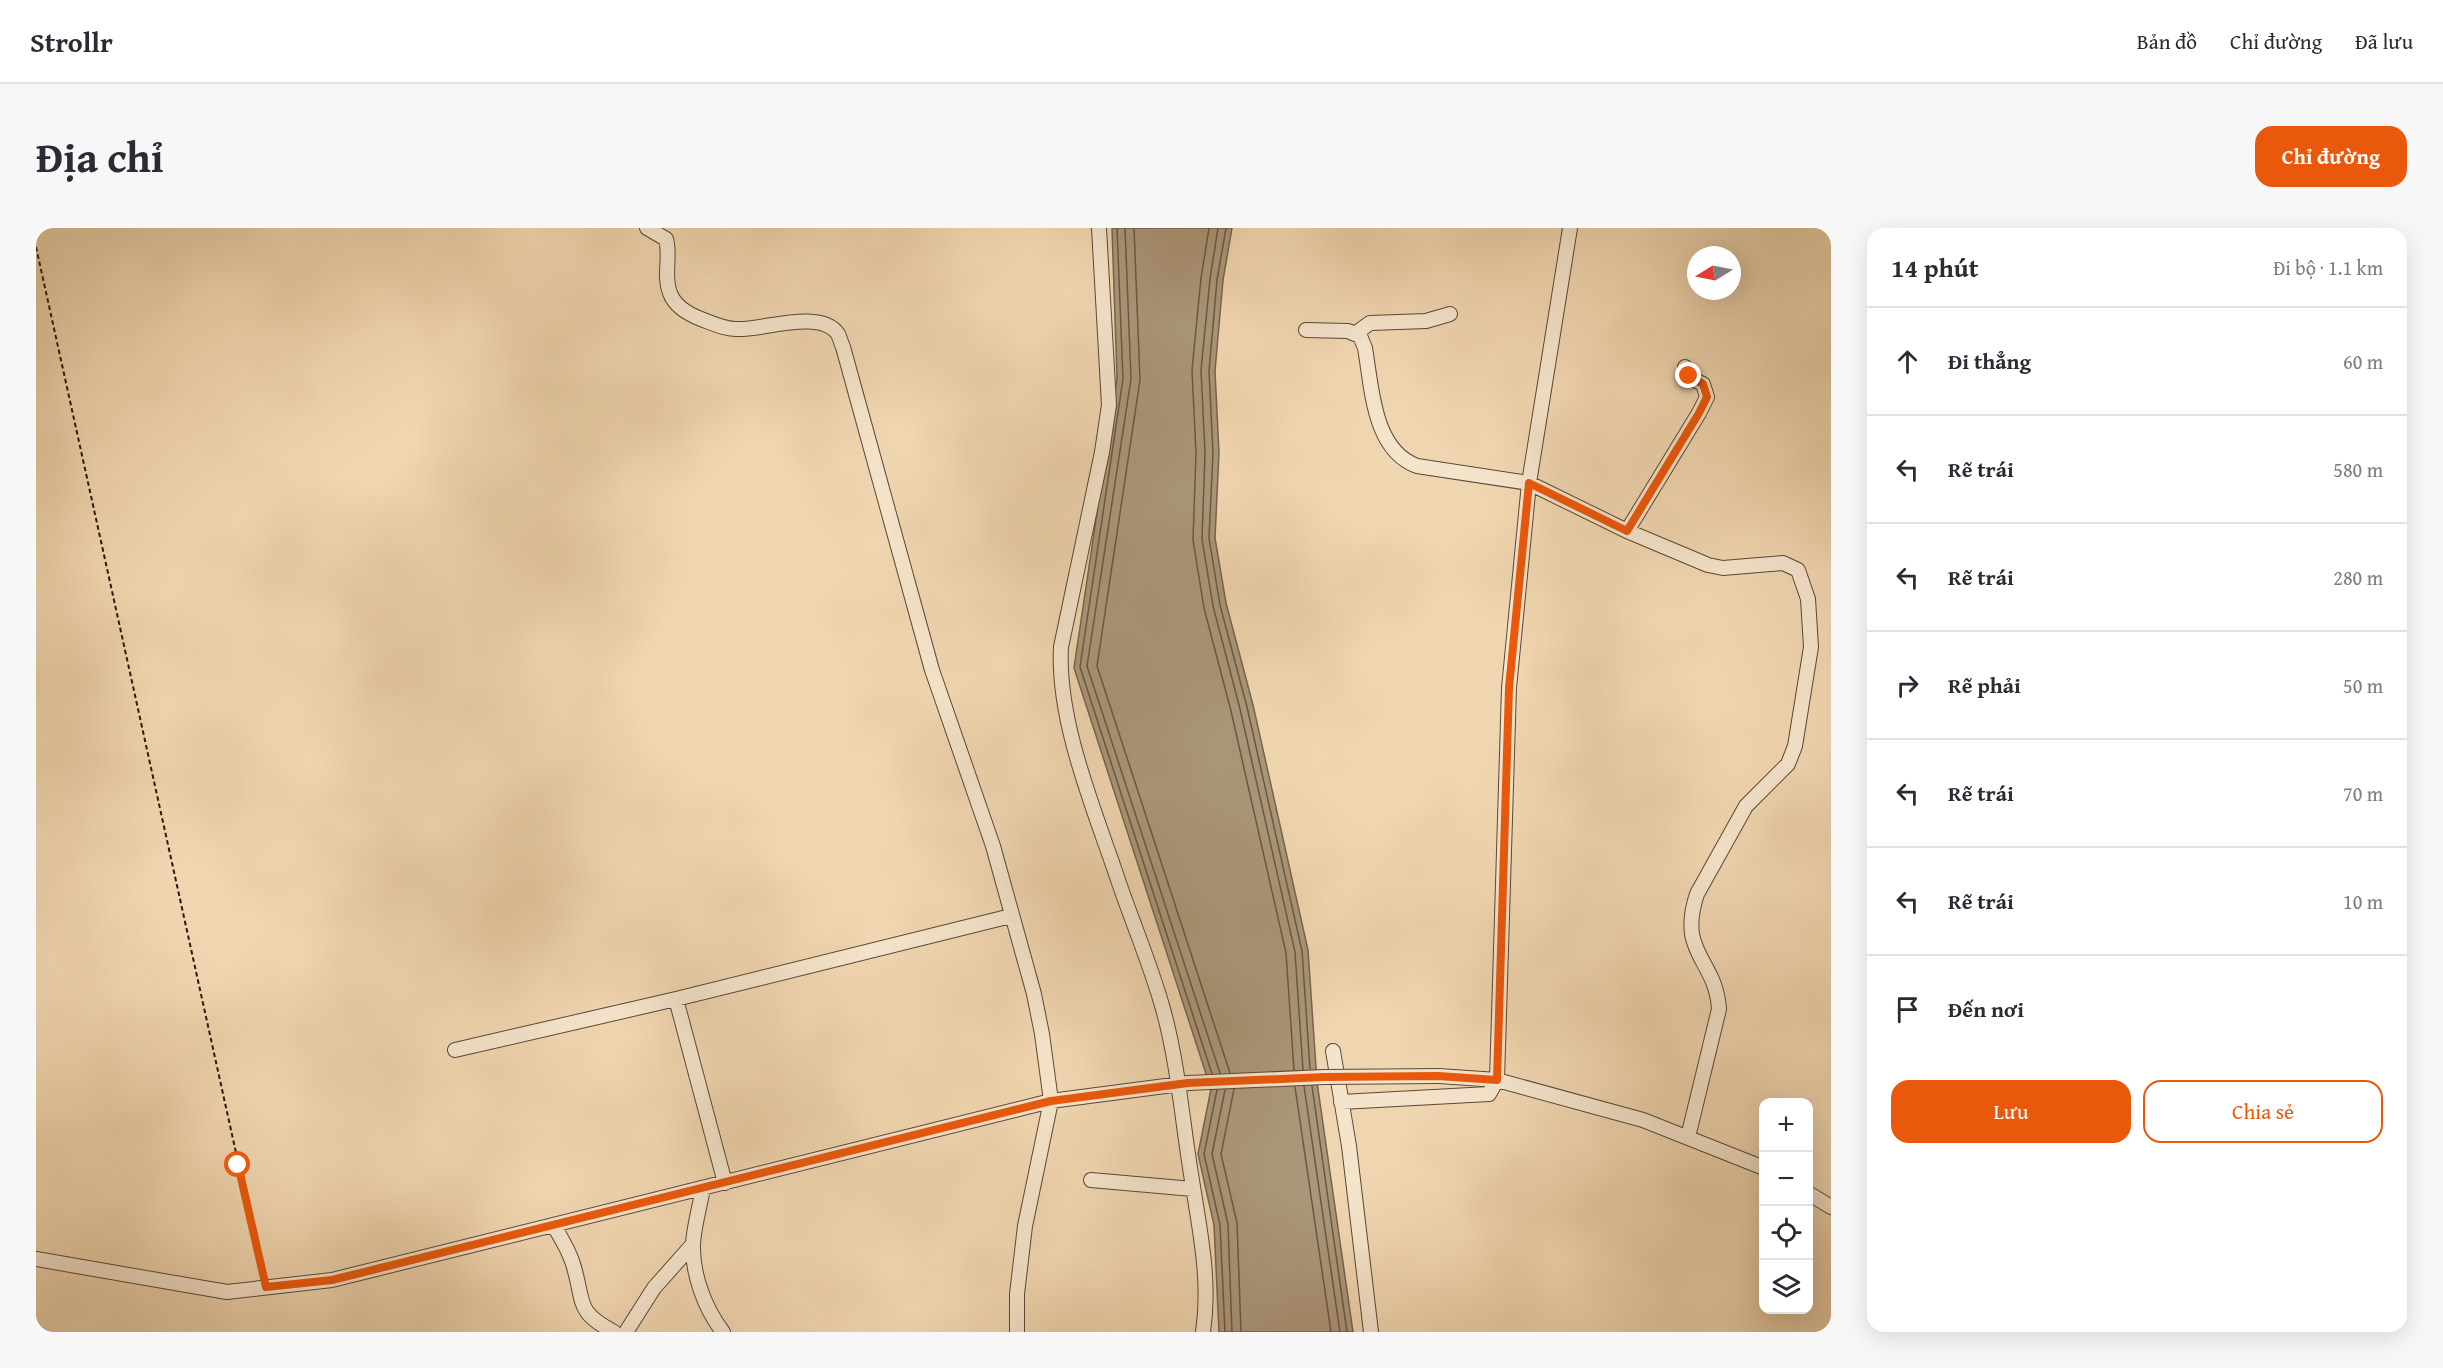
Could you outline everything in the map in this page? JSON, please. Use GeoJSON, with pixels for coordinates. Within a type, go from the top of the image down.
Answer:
{"type":"FeatureCollection","features":[{"type":"Feature","properties":{"kind":"street"},"geometry":{"type":"LineString","coordinates":[[647,228],[661,231],[666,239],[670,294],[689,314],[720,327],[737,330],[792,322],[830,326],[838,334],[852,375],[932,670],[993,846],[1034,994],[1051,1101],[1025,1226],[1018,1277],[1017,1332]]}},
{"type":"Feature","properties":{"kind":"street"},"geometry":{"type":"LineString","coordinates":[[1100,228],[1109,405],[1061,648],[1060,673],[1072,738],[1162,1008],[1184,1084],[1193,1189],[1202,1241],[1205,1283],[1203,1332]]}},
{"type":"Feature","properties":{"kind":"street"},"geometry":{"type":"LineString","coordinates":[[1341,1102],[1489,1094],[1497,1080],[1509,688],[1529,483],[1570,228]]}},
{"type":"Feature","properties":{"kind":"street"},"geometry":{"type":"LineString","coordinates":[[1306,330],[1356,333],[1370,322],[1426,321],[1450,314]]}},
{"type":"Feature","properties":{"kind":"street"},"geometry":{"type":"LineString","coordinates":[[1356,333],[1365,348],[1381,428],[1389,444],[1404,461],[1417,466],[1529,483],[1627,531],[1715,567],[1783,563],[1798,570],[1805,587],[1811,648],[1792,757],[1781,772],[1746,806],[1697,894],[1692,908],[1690,923],[1692,941],[1713,980],[1719,1009],[1688,1137]]}},
{"type":"Feature","properties":{"kind":"street"},"geometry":{"type":"LineString","coordinates":[[1627,531],[1707,397],[1703,384],[1692,379],[1685,367]]}},
{"type":"Feature","properties":{"kind":"street"},"geometry":{"type":"LineString","coordinates":[[455,1050],[676,999],[1011,916]]}},
{"type":"Feature","properties":{"kind":"street"},"geometry":{"type":"LineString","coordinates":[[676,999],[725,1183]]}},
{"type":"Feature","properties":{"kind":"street"},"geometry":{"type":"LineString","coordinates":[[1333,1051],[1349,1146],[1371,1332]]}},
{"type":"Feature","properties":{"kind":"street"},"geometry":{"type":"LineString","coordinates":[[36,1259],[227,1292],[332,1280],[1051,1101],[1184,1084],[1324,1077],[1438,1076],[1497,1080],[1642,1120],[1759,1166]]}},
{"type":"Feature","properties":{"kind":"street"},"geometry":{"type":"LineString","coordinates":[[1091,1180],[1193,1189]]}},
{"type":"Feature","properties":{"kind":"street"},"geometry":{"type":"LineString","coordinates":[[703,1188],[693,1244],[701,1290],[723,1332]]}},
{"type":"Feature","properties":{"kind":"street"},"geometry":{"type":"LineString","coordinates":[[1813,1196],[1831,1207]]}},
{"type":"Feature","properties":{"kind":"street"},"geometry":{"type":"LineString","coordinates":[[554,1226],[569,1254],[582,1304],[595,1322],[614,1332]]}},
{"type":"Feature","properties":{"kind":"street"},"geometry":{"type":"LineString","coordinates":[[626,1332],[654,1288],[693,1244]]}},
{"type":"Feature","properties":{"kind":"path"},"geometry":{"type":"LineString","coordinates":[[36,247],[258,1289]]}},
{"type":"Feature","properties":{"kind":"water"},"geometry":{"type":"Polygon","coordinates":[[[1112,228],[1232,228],[1223,280],[1215,371],[1219,453],[1215,538],[1226,603],[1253,705],[1308,950],[1317,1082],[1353,1332],[1219,1332],[1214,1225],[1198,1154],[1211,1089],[1074,668],[1117,378],[1112,228]]]}},
{"type":"Feature","properties":{"kind":"route"},"geometry":{"type":"LineString","coordinates":[[238,1165],[266,1287],[332,1280],[1051,1101],[1188,1083],[1324,1077],[1438,1076],[1497,1080],[1509,688],[1529,483],[1627,531],[1707,397],[1703,384],[1689,376]]}}]}
